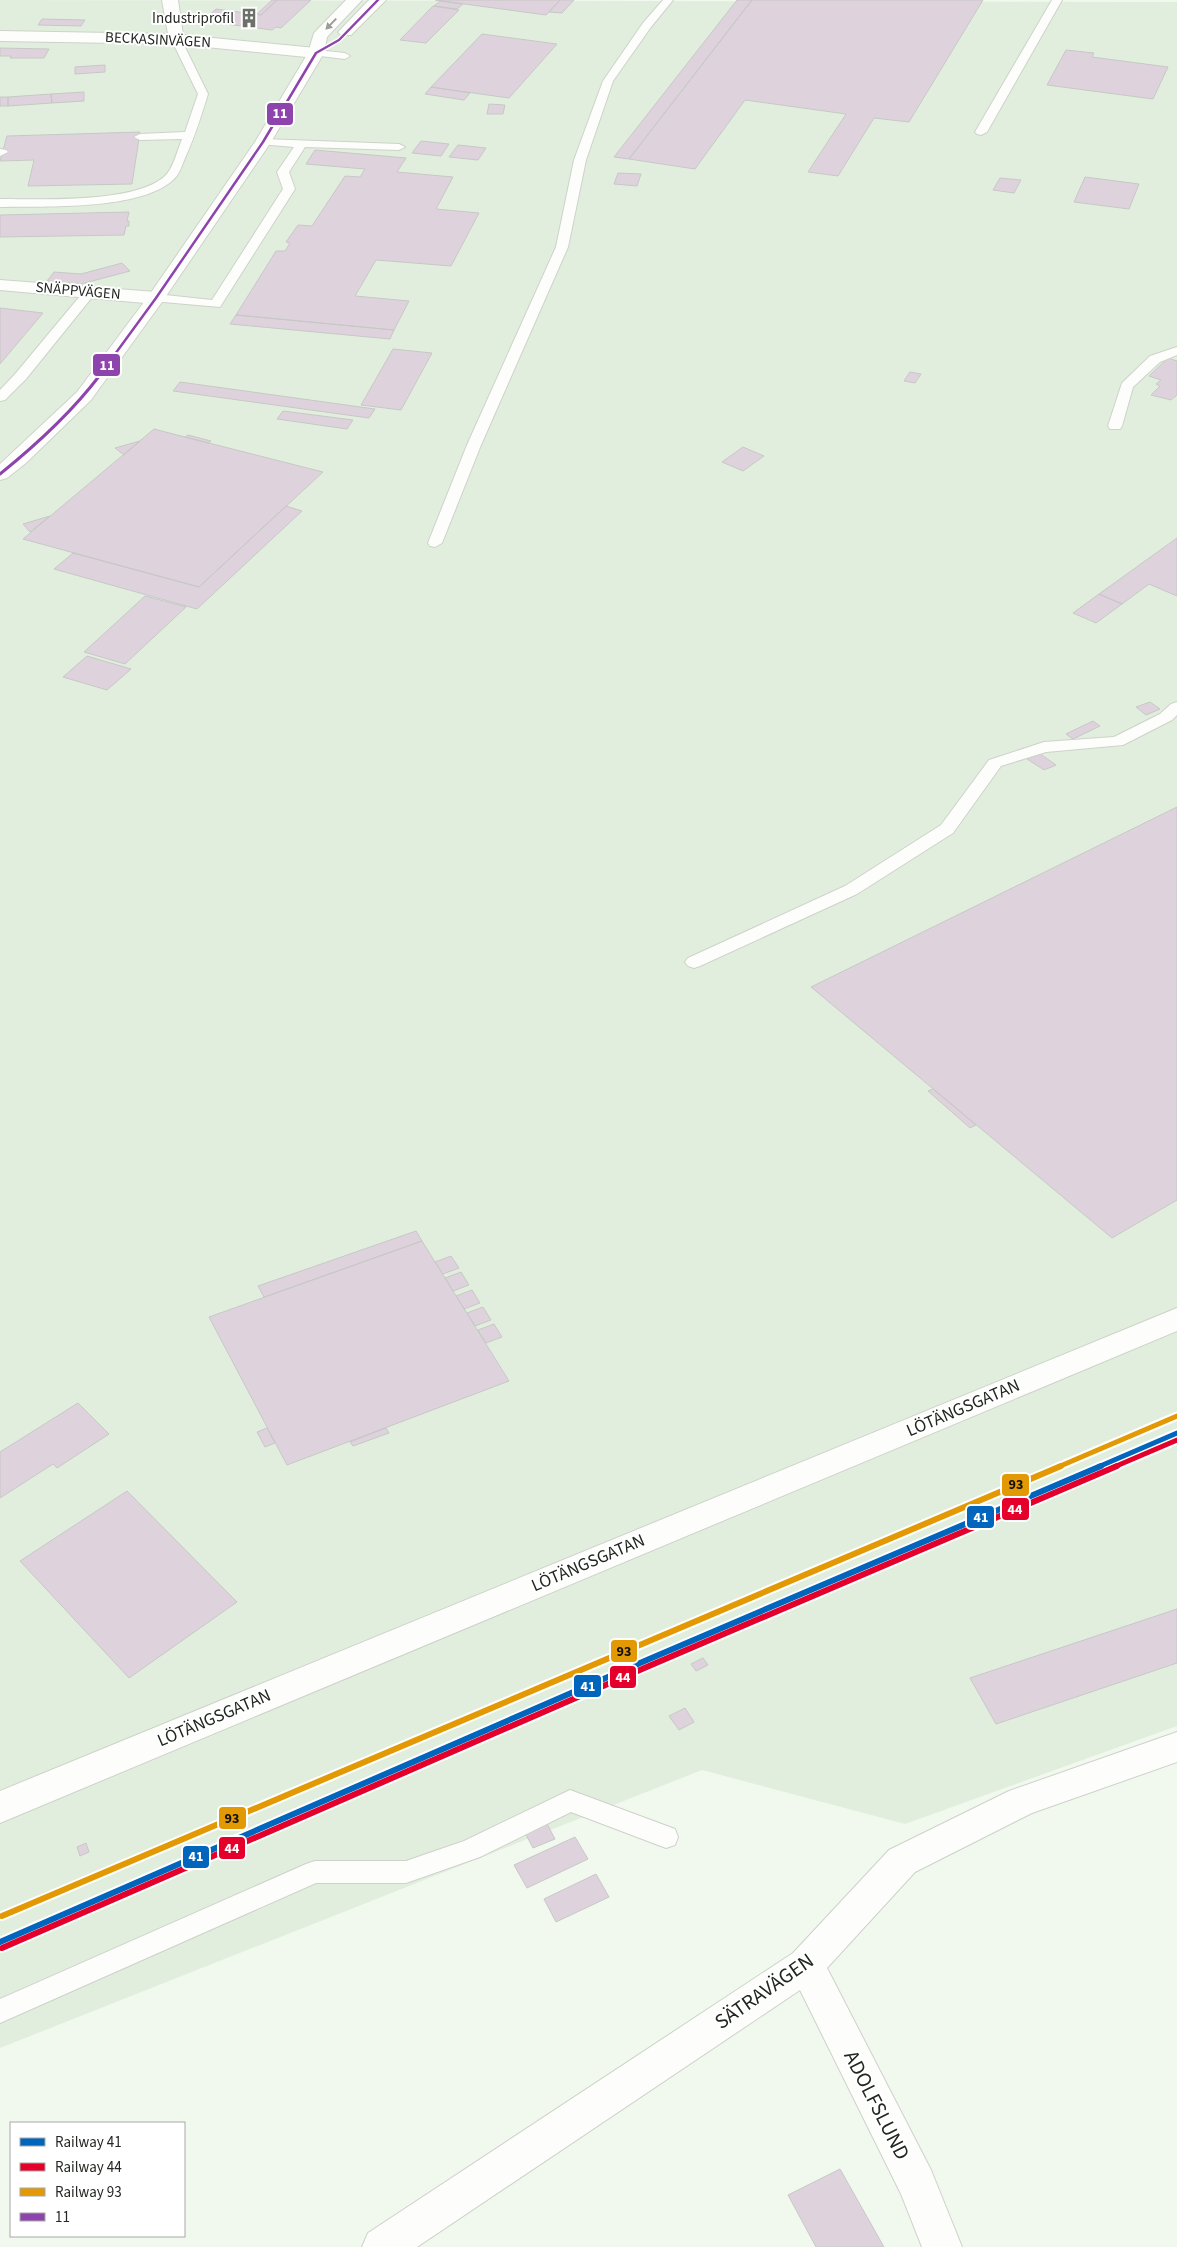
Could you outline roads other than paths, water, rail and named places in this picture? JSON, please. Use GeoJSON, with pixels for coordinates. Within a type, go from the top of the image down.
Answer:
{"type":"FeatureCollection","features":[{"type":"Feature","properties":{"kind":"street"},"geometry":{"type":"LineString","coordinates":[[170,0],[176,39]]}},
{"type":"Feature","properties":{"kind":"street"},"geometry":{"type":"LineString","coordinates":[[0,474],[19,459],[84,396],[156,298],[263,142],[316,52],[319,36],[354,0]]}},
{"type":"Feature","properties":{"kind":"street"},"geometry":{"type":"LineString","coordinates":[[316,52],[339,40],[378,0]]}},
{"type":"Feature","properties":{"kind":"street","name":"BECKASINVÄGEN"},"geometry":{"type":"LineString","coordinates":[[0,36],[176,39],[316,52]]}},
{"type":"Feature","properties":{"kind":"street","name":"SNÄPPVÄGEN"},"geometry":{"type":"LineString","coordinates":[[0,285],[156,298]]}},
{"type":"Feature","properties":{"kind":"street","name":"LÖTÄNGSGATAN"},"geometry":{"type":"LineString","coordinates":[[0,1807],[1177,1319]]}},
{"type":"Feature","properties":{"kind":"street","name":"SÄTRAVÄGEN"},"geometry":{"type":"LineString","coordinates":[[382,2247],[806,1965],[902,1861],[1021,1802],[1177,1747]]}},
{"type":"Feature","properties":{"kind":"street","name":"ADOLFSLUND"},"geometry":{"type":"LineString","coordinates":[[806,1965],[917,2184],[942,2247]]}},
{"type":"Feature","properties":{"kind":"lane"},"geometry":{"type":"LineString","coordinates":[[435,543],[474,445],[562,247],[580,160],[608,81],[647,25],[668,0]]}},
{"type":"Feature","properties":{"kind":"lane"},"geometry":{"type":"LineString","coordinates":[[981,132],[1057,0]]}},
{"type":"Feature","properties":{"kind":"lane"},"geometry":{"type":"LineString","coordinates":[[0,203],[93,200],[144,192],[159,186],[171,176],[191,135],[203,94],[176,39]]}},
{"type":"Feature","properties":{"kind":"lane"},"geometry":{"type":"LineString","coordinates":[[316,52],[345,56]]}},
{"type":"Feature","properties":{"kind":"lane"},"geometry":{"type":"LineString","coordinates":[[140,137],[191,135]]}},
{"type":"Feature","properties":{"kind":"lane"},"geometry":{"type":"LineString","coordinates":[[263,142],[398,147]]}},
{"type":"Feature","properties":{"kind":"lane"},"geometry":{"type":"LineString","coordinates":[[156,298],[216,304],[289,189],[283,172],[301,144]]}},
{"type":"Feature","properties":{"kind":"lane"},"geometry":{"type":"LineString","coordinates":[[0,397],[21,376],[89,293]]}},
{"type":"Feature","properties":{"kind":"lane"},"geometry":{"type":"LineString","coordinates":[[1115,426],[1127,386],[1155,359],[1177,351]]}},
{"type":"Feature","properties":{"kind":"lane"},"geometry":{"type":"LineString","coordinates":[[694,962],[851,890],[947,828],[995,763],[1044,747],[1117,742],[1166,718],[1177,707]]}},
{"type":"Feature","properties":{"kind":"lane"},"geometry":{"type":"LineString","coordinates":[[0,2011],[315,1872],[406,1872],[471,1849],[570,1801],[666,1837]]}},
{"type":"Feature","properties":{"kind":"rail line","name":"93"},"geometry":{"type":"LineString","coordinates":[[2,1916],[1177,1416]]}},
{"type":"Feature","properties":{"kind":"rail line","name":"41"},"geometry":{"type":"LineString","coordinates":[[0,1942],[647,1660],[1177,1433]]}},
{"type":"Feature","properties":{"kind":"rail line","name":"44"},"geometry":{"type":"LineString","coordinates":[[2,1948],[649,1666],[1177,1440]]}},
{"type":"Feature","properties":{"kind":"place","name":"Industriprofil"},"geometry":{"type":"Point","coordinates":[249,18]}}]}
